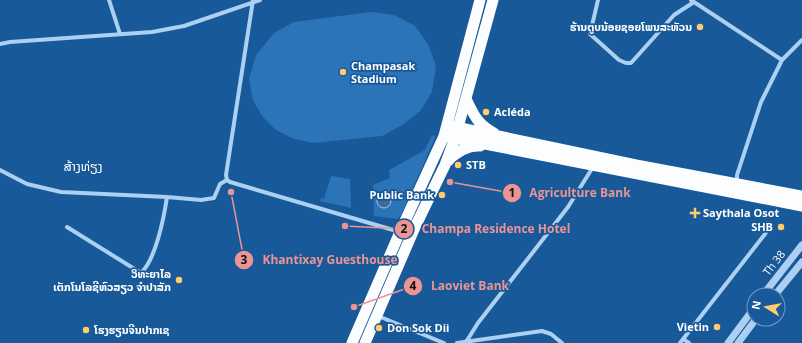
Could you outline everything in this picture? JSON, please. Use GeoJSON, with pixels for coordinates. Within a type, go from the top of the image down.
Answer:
{"type":"FeatureCollection","features":[{"type":"Feature","properties":{"kind":"highway"},"geometry":{"type":"LineString","coordinates":[[352,343],[372,313],[411,238],[446,163],[451,132],[480,0]]}},
{"type":"Feature","properties":{"kind":"highway"},"geometry":{"type":"LineString","coordinates":[[365,343],[372,313],[400,232],[451,132],[466,99],[493,0]]}},
{"type":"Feature","properties":{"kind":"highway"},"geometry":{"type":"LineString","coordinates":[[466,99],[475,119],[500,142]]}},
{"type":"Feature","properties":{"kind":"highway"},"geometry":{"type":"LineString","coordinates":[[451,132],[736,187],[802,196]]}},
{"type":"Feature","properties":{"kind":"highway"},"geometry":{"type":"LineString","coordinates":[[446,163],[455,154],[473,146],[500,142]]}},
{"type":"Feature","properties":{"kind":"highway"},"geometry":{"type":"LineString","coordinates":[[736,187],[802,206]]}},
{"type":"Feature","properties":{"kind":"street"},"geometry":{"type":"LineString","coordinates":[[109,0],[120,34]]}},
{"type":"Feature","properties":{"kind":"street"},"geometry":{"type":"LineString","coordinates":[[0,44],[10,42],[152,32],[184,26],[252,1],[260,0]]}},
{"type":"Feature","properties":{"kind":"street"},"geometry":{"type":"LineString","coordinates":[[598,0],[590,34],[619,60],[626,63],[631,63],[674,15],[692,1],[782,60]]}},
{"type":"Feature","properties":{"kind":"street"},"geometry":{"type":"LineString","coordinates":[[227,180],[226,175],[252,1]]}},
{"type":"Feature","properties":{"kind":"street"},"geometry":{"type":"LineString","coordinates":[[736,187],[737,174],[761,102],[782,60],[802,40]]}},
{"type":"Feature","properties":{"kind":"street"},"geometry":{"type":"LineString","coordinates":[[466,342],[482,317],[568,207],[595,161]]}},
{"type":"Feature","properties":{"kind":"street"},"geometry":{"type":"LineString","coordinates":[[0,170],[27,184],[61,192],[201,200],[211,199],[216,196],[220,184],[227,180]]}},
{"type":"Feature","properties":{"kind":"street"},"geometry":{"type":"LineString","coordinates":[[227,180],[400,232],[411,238]]}},
{"type":"Feature","properties":{"kind":"street"},"geometry":{"type":"LineString","coordinates":[[67,227],[141,273],[155,250],[164,217],[167,197]]}},
{"type":"Feature","properties":{"kind":"street"},"geometry":{"type":"LineString","coordinates":[[680,343],[766,234],[768,229]]}},
{"type":"Feature","properties":{"kind":"street","name":"Th 38"},"geometry":{"type":"LineString","coordinates":[[769,287],[802,246]]}},
{"type":"Feature","properties":{"kind":"street","name":"Th 38"},"geometry":{"type":"LineString","coordinates":[[782,287],[802,262]]}},
{"type":"Feature","properties":{"kind":"street"},"geometry":{"type":"LineString","coordinates":[[372,313],[444,343]]}},
{"type":"Feature","properties":{"kind":"street"},"geometry":{"type":"LineString","coordinates":[[728,343],[746,319]]}},
{"type":"Feature","properties":{"kind":"street"},"geometry":{"type":"LineString","coordinates":[[738,343],[750,327]]}},
{"type":"Feature","properties":{"kind":"street"},"geometry":{"type":"LineString","coordinates":[[457,343],[542,331],[551,334],[562,343]]}},
{"type":"Feature","properties":{"kind":"street"},"geometry":{"type":"LineString","coordinates":[[683,339],[689,343]]}},
{"type":"Feature","properties":{"kind":"shaded area","name":"Champasak Stadium"},"geometry":{"type":"Polygon","coordinates":[[[371,12],[394,15],[415,26],[428,44],[436,66],[432,92],[421,110],[404,124],[382,136],[314,143],[294,139],[276,130],[262,116],[253,100],[249,79],[256,55],[274,33],[294,22],[371,12]]]}},
{"type":"Feature","properties":{"kind":"shaded area"},"geometry":{"type":"Polygon","coordinates":[[[432,135],[435,136],[435,138],[401,215],[397,219],[374,216],[373,185],[390,178],[389,170],[425,150],[432,135]]]}},
{"type":"Feature","properties":{"kind":"shaded area"},"geometry":{"type":"Polygon","coordinates":[[[331,176],[350,179],[351,208],[320,201],[321,198],[324,199],[331,176]]]}},
{"type":"Feature","properties":{"kind":"shaded area"},"geometry":{"type":"Polygon","coordinates":[[[381,194],[387,194],[391,198],[391,204],[387,208],[381,208],[377,204],[377,198],[381,194]]]}},
{"type":"Feature","properties":{"kind":"place","name":"ຮ້ານຕູບນ້ອຍຊອຍໂພນສະຫັວນ"},"geometry":{"type":"Point","coordinates":[700,27]}},
{"type":"Feature","properties":{"kind":"place","name":"Champasak Stadium"},"geometry":{"type":"Point","coordinates":[343,72]}},
{"type":"Feature","properties":{"kind":"place","name":"Acléda"},"geometry":{"type":"Point","coordinates":[486,112]}},
{"type":"Feature","properties":{"kind":"place","name":"STB"},"geometry":{"type":"Point","coordinates":[458,165]}},
{"type":"Feature","properties":{"kind":"place","name":"Agriculture Bank"},"geometry":{"type":"Point","coordinates":[450,182]}},
{"type":"Feature","properties":{"kind":"place","name":"Khantixay Guesthouse"},"geometry":{"type":"Point","coordinates":[231,192]}},
{"type":"Feature","properties":{"kind":"place","name":"Public Bank"},"geometry":{"type":"Point","coordinates":[442,195]}},
{"type":"Feature","properties":{"kind":"place","name":"Saythala Osot"},"geometry":{"type":"Point","coordinates":[695,213]}},
{"type":"Feature","properties":{"kind":"place","name":"Champa Residence Hotel"},"geometry":{"type":"Point","coordinates":[345,226]}},
{"type":"Feature","properties":{"kind":"place","name":"SHB"},"geometry":{"type":"Point","coordinates":[781,227]}},
{"type":"Feature","properties":{"kind":"place","name":"ວິທະຍາໄລ ເຕັກໂນໂລຊີຫົວສຽວ ຈຳປາສັກ"},"geometry":{"type":"Point","coordinates":[179,280]}},
{"type":"Feature","properties":{"kind":"place","name":"Laoviet Bank"},"geometry":{"type":"Point","coordinates":[354,307]}},
{"type":"Feature","properties":{"kind":"place","name":"Vietin"},"geometry":{"type":"Point","coordinates":[717,327]}},
{"type":"Feature","properties":{"kind":"place","name":"Don Sok Dii"},"geometry":{"type":"Point","coordinates":[379,328]}},
{"type":"Feature","properties":{"kind":"place","name":"ໂຮງຮຽນຈີນປາກເຊ"},"geometry":{"type":"Point","coordinates":[86,330]}},
{"type":"Feature","properties":{"kind":"district","name":"ສ້າງທ່ຽງ"},"geometry":{"type":"Point","coordinates":[83,166]}}]}
